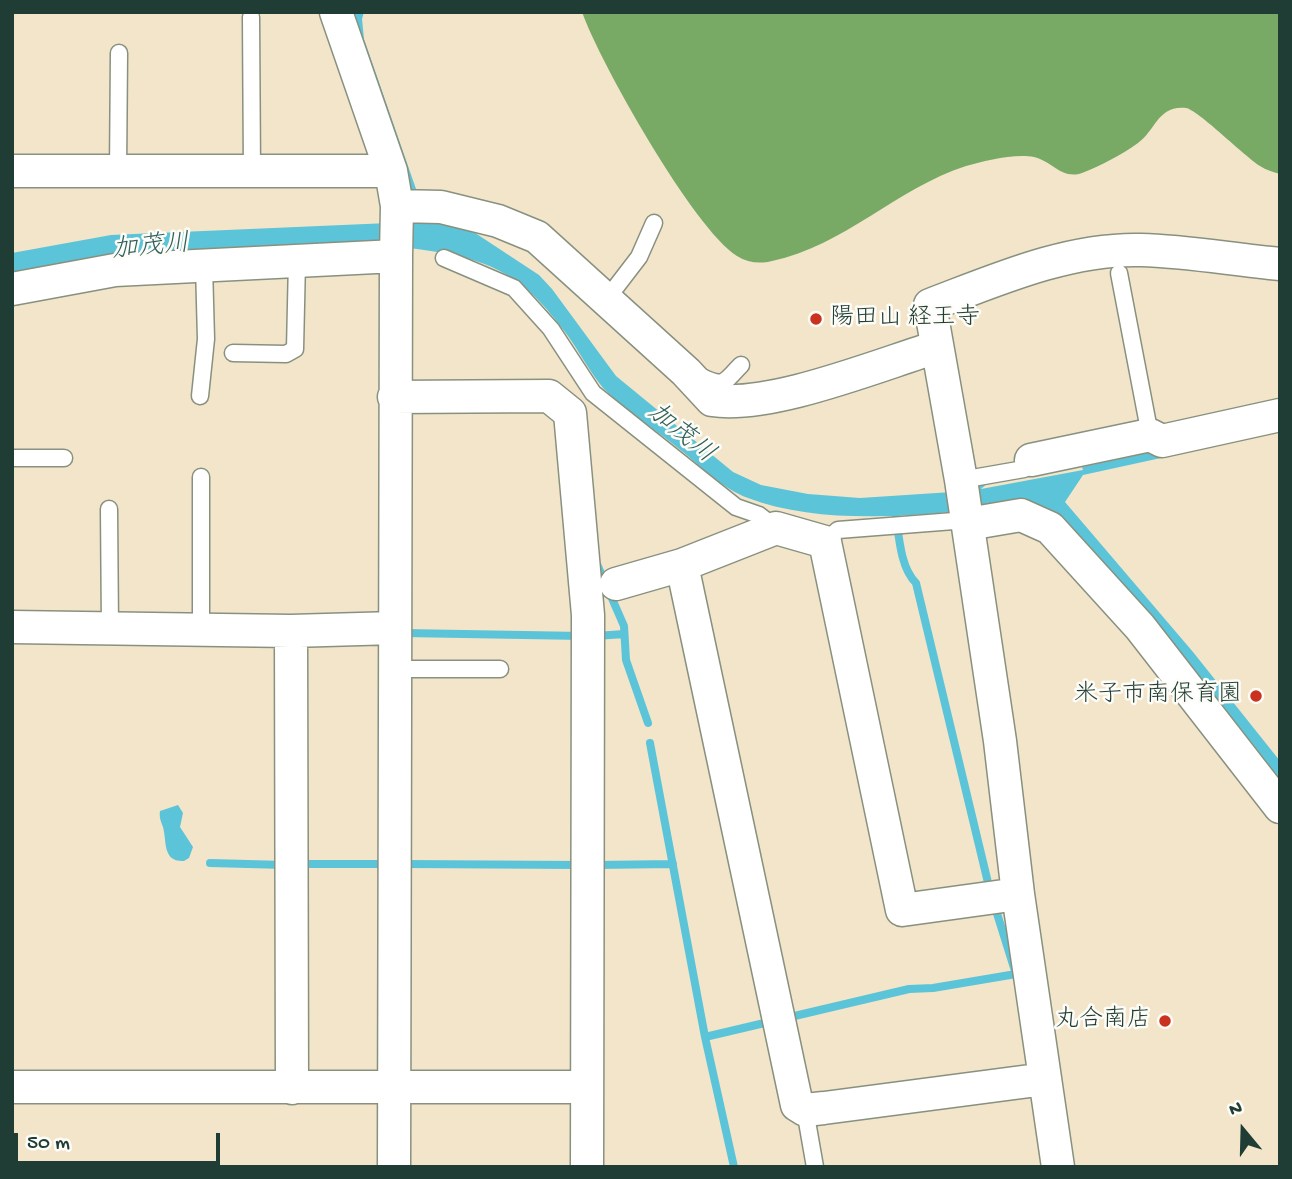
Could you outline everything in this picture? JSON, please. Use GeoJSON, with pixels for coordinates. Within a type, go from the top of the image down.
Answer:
{"type":"FeatureCollection","features":[{"type":"Feature","properties":{"kind":"street"},"geometry":{"type":"LineString","coordinates":[[336,12],[391,171],[396,232],[394,1167]]}},
{"type":"Feature","properties":{"kind":"street"},"geometry":{"type":"LineString","coordinates":[[12,171],[391,171]]}},
{"type":"Feature","properties":{"kind":"street"},"geometry":{"type":"LineString","coordinates":[[12,289],[115,270],[297,261],[396,232],[441,207],[498,222],[537,237],[686,372],[712,400],[740,401],[787,392],[937,347]]}},
{"type":"Feature","properties":{"kind":"street"},"geometry":{"type":"LineString","coordinates":[[1058,1167],[1018,894],[1000,741],[961,480],[930,305],[1015,273],[1069,258],[1140,249],[1280,264]]}},
{"type":"Feature","properties":{"kind":"street"},"geometry":{"type":"LineString","coordinates":[[394,397],[549,396],[570,413],[588,615],[587,1167]]}},
{"type":"Feature","properties":{"kind":"street"},"geometry":{"type":"LineString","coordinates":[[1031,460],[1150,435],[1162,441],[1280,415]]}},
{"type":"Feature","properties":{"kind":"street"},"geometry":{"type":"LineString","coordinates":[[967,522],[1021,515],[1050,528],[1140,627],[1280,807]]}},
{"type":"Feature","properties":{"kind":"street"},"geometry":{"type":"LineString","coordinates":[[617,584],[682,565],[776,528],[825,542],[902,910],[1018,894]]}},
{"type":"Feature","properties":{"kind":"street"},"geometry":{"type":"LineString","coordinates":[[682,565],[791,1087],[797,1105],[806,1110],[1045,1079]]}},
{"type":"Feature","properties":{"kind":"street"},"geometry":{"type":"LineString","coordinates":[[12,627],[291,631],[395,628]]}},
{"type":"Feature","properties":{"kind":"street"},"geometry":{"type":"LineString","coordinates":[[291,631],[292,1088]]}},
{"type":"Feature","properties":{"kind":"street"},"geometry":{"type":"LineString","coordinates":[[12,1087],[586,1087]]}},
{"type":"Feature","properties":{"kind":"lane"},"geometry":{"type":"LineString","coordinates":[[251,17],[251,173]]}},
{"type":"Feature","properties":{"kind":"lane"},"geometry":{"type":"LineString","coordinates":[[118,172],[119,53]]}},
{"type":"Feature","properties":{"kind":"lane"},"geometry":{"type":"LineString","coordinates":[[606,300],[639,257],[654,223]]}},
{"type":"Feature","properties":{"kind":"lane"},"geometry":{"type":"LineString","coordinates":[[444,258],[514,289],[551,329],[593,393],[736,506],[759,515],[776,528]]}},
{"type":"Feature","properties":{"kind":"lane"},"geometry":{"type":"LineString","coordinates":[[233,353],[286,354],[295,349],[297,261]]}},
{"type":"Feature","properties":{"kind":"lane"},"geometry":{"type":"LineString","coordinates":[[200,396],[206,339],[204,266]]}},
{"type":"Feature","properties":{"kind":"lane"},"geometry":{"type":"LineString","coordinates":[[1119,273],[1150,435]]}},
{"type":"Feature","properties":{"kind":"lane"},"geometry":{"type":"LineString","coordinates":[[686,372],[717,385],[723,384],[741,365]]}},
{"type":"Feature","properties":{"kind":"lane"},"geometry":{"type":"LineString","coordinates":[[12,458],[64,458]]}},
{"type":"Feature","properties":{"kind":"lane"},"geometry":{"type":"LineString","coordinates":[[961,480],[1024,469],[1031,460]]}},
{"type":"Feature","properties":{"kind":"lane"},"geometry":{"type":"LineString","coordinates":[[201,477],[201,630]]}},
{"type":"Feature","properties":{"kind":"lane"},"geometry":{"type":"LineString","coordinates":[[109,509],[110,629]]}},
{"type":"Feature","properties":{"kind":"lane"},"geometry":{"type":"LineString","coordinates":[[825,542],[838,530],[967,522]]}},
{"type":"Feature","properties":{"kind":"lane"},"geometry":{"type":"LineString","coordinates":[[396,669],[500,669]]}},
{"type":"Feature","properties":{"kind":"lane"},"geometry":{"type":"LineString","coordinates":[[806,1110],[815,1167]]}},
{"type":"Feature","properties":{"kind":"green space"},"geometry":{"type":"Polygon","coordinates":[[[582,12],[1280,12],[1280,174],[1260,166],[1192,111],[1177,108],[1163,114],[1138,143],[1111,160],[1082,173],[1069,174],[1040,159],[1026,156],[973,164],[917,188],[847,230],[798,254],[759,263],[750,261],[737,256],[719,240],[674,180],[608,68],[582,12]]]}},
{"type":"Feature","properties":{"kind":"water","name":"加茂川"},"geometry":{"type":"Polygon","coordinates":[[[348,12],[364,12],[364,39],[425,215],[460,223],[539,275],[616,376],[733,472],[761,485],[808,494],[860,498],[952,492],[977,486],[987,479],[1025,472],[1029,476],[989,482],[981,489],[1083,470],[1082,467],[1280,424],[1280,432],[1083,475],[1065,502],[1193,652],[1280,761],[1280,781],[1044,508],[1033,504],[927,514],[852,516],[781,508],[748,498],[714,478],[613,397],[599,383],[568,336],[534,296],[518,282],[481,263],[460,256],[408,248],[399,271],[12,281],[12,253],[111,235],[389,223],[348,12]]]}},
{"type":"Feature","properties":{"kind":"water"},"geometry":{"type":"Polygon","coordinates":[[[178,805],[183,813],[180,827],[193,847],[189,858],[184,861],[172,858],[169,854],[160,816],[160,811],[178,805]]]}},
{"type":"Feature","properties":{"kind":"waterway"},"geometry":{"type":"LineString","coordinates":[[894,504],[902,556],[916,583],[990,891]]}},
{"type":"Feature","properties":{"kind":"waterway"},"geometry":{"type":"LineString","coordinates":[[597,564],[624,626],[626,660],[648,723]]}},
{"type":"Feature","properties":{"kind":"waterway"},"geometry":{"type":"LineString","coordinates":[[404,633],[583,636]]}},
{"type":"Feature","properties":{"kind":"waterway"},"geometry":{"type":"LineString","coordinates":[[596,636],[624,634]]}},
{"type":"Feature","properties":{"kind":"waterway"},"geometry":{"type":"LineString","coordinates":[[650,743],[705,1037],[734,1167]]}},
{"type":"Feature","properties":{"kind":"waterway"},"geometry":{"type":"LineString","coordinates":[[210,863],[285,865]]}},
{"type":"Feature","properties":{"kind":"waterway"},"geometry":{"type":"LineString","coordinates":[[298,864],[390,864]]}},
{"type":"Feature","properties":{"kind":"waterway"},"geometry":{"type":"LineString","coordinates":[[403,864],[582,865]]}},
{"type":"Feature","properties":{"kind":"waterway"},"geometry":{"type":"LineString","coordinates":[[595,865],[673,864]]}},
{"type":"Feature","properties":{"kind":"waterway"},"geometry":{"type":"LineString","coordinates":[[994,904],[1015,971]]}},
{"type":"Feature","properties":{"kind":"waterway"},"geometry":{"type":"LineString","coordinates":[[786,1018],[909,989],[933,988],[1016,974]]}},
{"type":"Feature","properties":{"kind":"waterway"},"geometry":{"type":"LineString","coordinates":[[705,1037],[773,1021]]}},
{"type":"Feature","properties":{"kind":"place","name":"陽田山 経王寺"},"geometry":{"type":"Point","coordinates":[816,319]}},
{"type":"Feature","properties":{"kind":"place","name":"米子市南保育園"},"geometry":{"type":"Point","coordinates":[1256,696]}},
{"type":"Feature","properties":{"kind":"place","name":"丸合南店"},"geometry":{"type":"Point","coordinates":[1165,1021]}}]}
